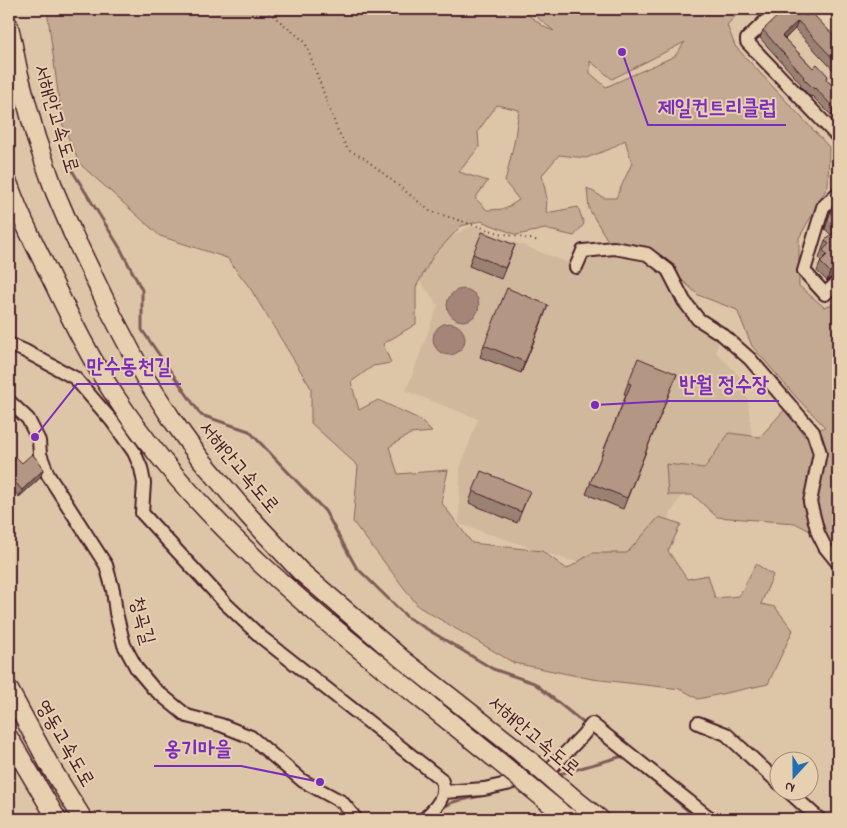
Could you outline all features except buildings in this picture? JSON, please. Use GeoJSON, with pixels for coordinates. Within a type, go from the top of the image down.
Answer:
{"type":"FeatureCollection","features":[{"type":"Feature","properties":{"kind":"highway","name":"서해안고속도로"},"geometry":{"type":"LineString","coordinates":[[9,26],[31,120],[55,192],[83,257],[144,376],[199,457],[248,515],[300,571],[402,659],[514,747],[600,819]]}},
{"type":"Feature","properties":{"kind":"highway","name":"서해안고속도로"},"geometry":{"type":"LineString","coordinates":[[9,185],[36,247],[80,336],[115,396],[177,477],[230,534],[286,588],[564,815]]}},
{"type":"Feature","properties":{"kind":"highway","name":"영동고속도로"},"geometry":{"type":"LineString","coordinates":[[9,690],[50,766],[83,819]]}},
{"type":"Feature","properties":{"kind":"highway"},"geometry":{"type":"LineString","coordinates":[[9,738],[57,819]]}},
{"type":"Feature","properties":{"kind":"street"},"geometry":{"type":"LineString","coordinates":[[778,9],[747,39],[747,42],[838,137]]}},
{"type":"Feature","properties":{"kind":"street"},"geometry":{"type":"LineString","coordinates":[[816,9],[838,32]]}},
{"type":"Feature","properties":{"kind":"street"},"geometry":{"type":"LineString","coordinates":[[834,9],[838,13]]}},
{"type":"Feature","properties":{"kind":"street"},"geometry":{"type":"LineString","coordinates":[[838,193],[823,207],[804,271],[825,294],[838,282]]}},
{"type":"Feature","properties":{"kind":"street"},"geometry":{"type":"LineString","coordinates":[[576,267],[583,251],[614,248],[647,254],[668,270],[684,301],[698,319],[723,335],[750,358],[813,432],[820,454],[810,502],[818,533],[838,562]]}},
{"type":"Feature","properties":{"kind":"street"},"geometry":{"type":"LineString","coordinates":[[9,344],[75,378],[112,421],[134,452],[141,468],[144,483],[142,513],[226,604],[261,637],[441,779],[444,785],[444,792],[433,810],[424,819]]}},
{"type":"Feature","properties":{"kind":"street","name":"청곡길"},"geometry":{"type":"LineString","coordinates":[[9,401],[28,418],[39,441],[40,454],[48,475],[106,565],[124,645],[137,669],[153,688],[187,716],[221,725],[251,737],[303,781],[342,802],[356,819]]}},
{"type":"Feature","properties":{"kind":"street"},"geometry":{"type":"LineString","coordinates":[[698,723],[726,734],[770,775]]}},
{"type":"Feature","properties":{"kind":"street"},"geometry":{"type":"LineString","coordinates":[[444,792],[484,790],[507,784],[550,768],[592,724],[711,819]]}},
{"type":"Feature","properties":{"kind":"street"},"geometry":{"type":"LineString","coordinates":[[798,800],[819,819]]}},
{"type":"Feature","properties":{"kind":"path"},"geometry":{"type":"LineString","coordinates":[[265,9],[305,42],[337,129],[348,150],[364,158],[430,211],[499,233],[540,241]]}},
{"type":"Feature","properties":{"kind":"shaded area"},"geometry":{"type":"Polygon","coordinates":[[[47,9],[520,9],[546,28],[554,31],[527,9],[742,9],[727,25],[735,46],[829,147],[828,186],[799,238],[799,286],[824,307],[838,303],[838,546],[795,523],[717,517],[693,495],[668,495],[666,464],[705,468],[729,433],[760,437],[786,408],[804,436],[825,427],[752,346],[737,310],[698,295],[646,246],[608,241],[589,209],[587,188],[604,198],[616,198],[632,163],[625,140],[610,149],[586,158],[559,155],[542,175],[547,199],[546,213],[578,207],[584,224],[574,236],[545,229],[517,235],[481,221],[461,226],[433,256],[416,287],[416,324],[383,344],[391,363],[373,366],[351,382],[359,410],[378,400],[419,419],[432,432],[410,434],[389,447],[398,474],[448,470],[441,502],[472,543],[542,551],[567,569],[592,553],[627,553],[659,517],[681,524],[668,551],[687,579],[708,575],[715,598],[739,596],[756,564],[773,575],[761,604],[775,607],[793,630],[768,684],[698,699],[681,689],[592,679],[514,663],[419,607],[353,522],[358,466],[311,423],[311,388],[250,288],[227,258],[160,236],[80,164],[62,123],[47,9]],[[685,42],[612,79],[590,61],[590,73],[606,87],[675,56],[685,42]],[[497,105],[478,131],[479,147],[459,172],[488,181],[475,198],[487,210],[505,209],[519,200],[505,182],[519,110],[497,105]]]}},
{"type":"Feature","properties":{"kind":"shaded area"},"geometry":{"type":"Polygon","coordinates":[[[473,226],[582,268],[589,259],[615,256],[645,261],[667,278],[690,319],[719,340],[716,352],[746,383],[753,446],[698,481],[680,498],[661,530],[616,562],[571,561],[459,524],[460,468],[478,419],[406,391],[438,305],[419,280],[436,247],[466,228],[473,226]]]}},
{"type":"Feature","properties":{"kind":"shaded area"},"geometry":{"type":"Polygon","coordinates":[[[463,289],[474,294],[479,305],[474,316],[463,321],[452,316],[447,305],[452,294],[463,289]]]}},
{"type":"Feature","properties":{"kind":"shaded area"},"geometry":{"type":"Polygon","coordinates":[[[449,323],[460,328],[465,339],[460,350],[449,355],[438,350],[433,339],[438,328],[449,323]]]}},
{"type":"Feature","properties":{"kind":"waterway"},"geometry":{"type":"LineString","coordinates":[[65,159],[120,248],[142,290],[142,330],[201,415],[249,431],[325,511],[356,567],[407,617],[493,669],[534,683],[586,725]]}},
{"type":"Feature","properties":{"kind":"waterway"},"geometry":{"type":"LineString","coordinates":[[556,775],[623,756]]}},
{"type":"Feature","properties":{"kind":"waterway"},"geometry":{"type":"LineString","coordinates":[[641,771],[698,819]]}},
{"type":"Feature","properties":{"kind":"waterway"},"geometry":{"type":"LineString","coordinates":[[439,810],[453,802],[485,795]]}},
{"type":"Feature","properties":{"kind":"place","name":"제일컨트리클럽"},"geometry":{"type":"Point","coordinates":[622,52]}},
{"type":"Feature","properties":{"kind":"place","name":"반월 정수장"},"geometry":{"type":"Point","coordinates":[595,405]}},
{"type":"Feature","properties":{"kind":"place","name":"만수동천길"},"geometry":{"type":"Point","coordinates":[35,437]}},
{"type":"Feature","properties":{"kind":"place","name":"옹기마을"},"geometry":{"type":"Point","coordinates":[320,782]}}]}
